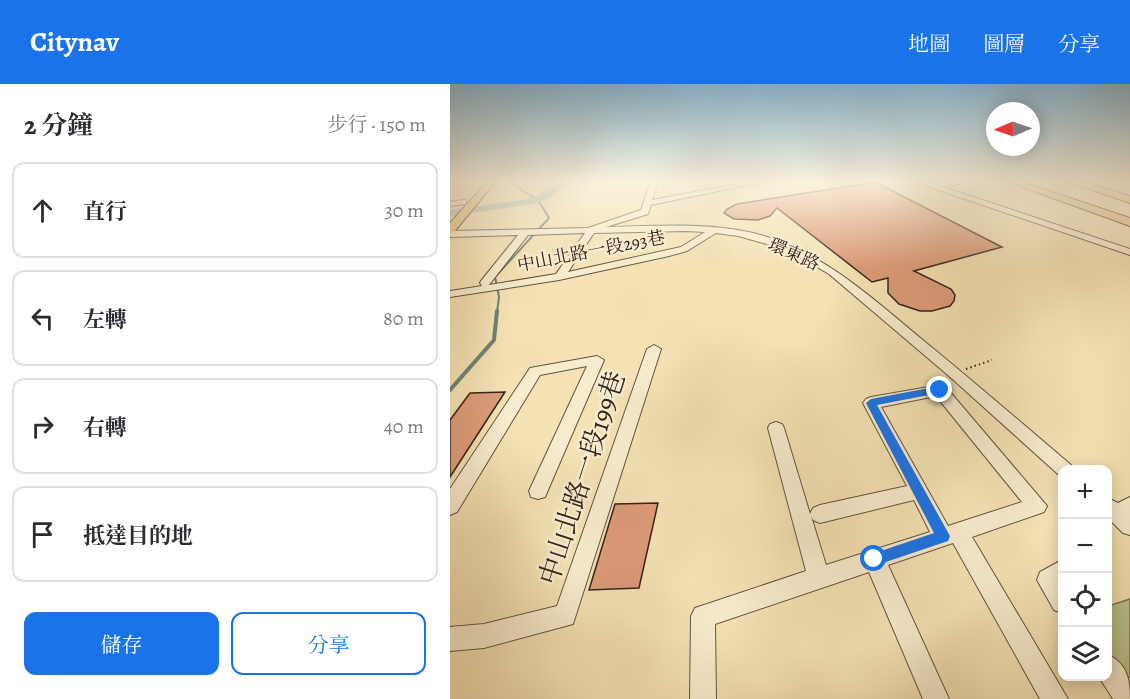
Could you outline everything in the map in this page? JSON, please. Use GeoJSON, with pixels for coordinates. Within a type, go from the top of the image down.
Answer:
{"type":"FeatureCollection","features":[{"type":"Feature","properties":{"kind":"highway"},"geometry":{"type":"LineString","coordinates":[[1095,210],[1130,222]]}},
{"type":"Feature","properties":{"kind":"main road"},"geometry":{"type":"LineString","coordinates":[[450,232],[459,210]]}},
{"type":"Feature","properties":{"kind":"street"},"geometry":{"type":"LineString","coordinates":[[559,277],[592,229],[643,214],[645,210]]}},
{"type":"Feature","properties":{"kind":"street"},"geometry":{"type":"LineString","coordinates":[[999,210],[1130,252]]}},
{"type":"Feature","properties":{"kind":"street"},"geometry":{"type":"LineString","coordinates":[[996,216],[1002,218],[1011,214]]}},
{"type":"Feature","properties":{"kind":"street","name":"環東路"},"geometry":{"type":"LineString","coordinates":[[450,232],[592,229],[715,230],[773,243],[809,258],[833,272],[1059,465]]}},
{"type":"Feature","properties":{"kind":"street","name":"中山北路一段293巷"},"geometry":{"type":"LineString","coordinates":[[450,294],[485,285],[559,277],[669,253],[684,249],[715,230]]}},
{"type":"Feature","properties":{"kind":"street"},"geometry":{"type":"LineString","coordinates":[[485,285],[529,231]]}},
{"type":"Feature","properties":{"kind":"street","name":"中山北路一段199巷"},"geometry":{"type":"LineString","coordinates":[[450,639],[484,636],[565,616],[654,349]]}},
{"type":"Feature","properties":{"kind":"street","name":"中山北路一段199巷"},"geometry":{"type":"LineString","coordinates":[[450,506],[535,371],[597,360],[538,491]]}},
{"type":"Feature","properties":{"kind":"street"},"geometry":{"type":"LineString","coordinates":[[704,699],[704,616],[874,559],[950,534],[1037,506],[940,390],[871,403],[919,491],[950,534],[1055,699]]}},
{"type":"Feature","properties":{"kind":"street"},"geometry":{"type":"LineString","coordinates":[[776,428],[819,578]]}},
{"type":"Feature","properties":{"kind":"street"},"geometry":{"type":"LineString","coordinates":[[820,514],[919,491]]}},
{"type":"Feature","properties":{"kind":"street"},"geometry":{"type":"LineString","coordinates":[[874,559],[936,699]]}},
{"type":"Feature","properties":{"kind":"street"},"geometry":{"type":"LineString","coordinates":[[1058,573],[1047,580],[1058,596]]}},
{"type":"Feature","properties":{"kind":"street"},"geometry":{"type":"LineString","coordinates":[[1112,675],[1128,699]]}},
{"type":"Feature","properties":{"kind":"path"},"geometry":{"type":"LineString","coordinates":[[954,373],[992,360]]}},
{"type":"Feature","properties":{"kind":"green space"},"geometry":{"type":"Polygon","coordinates":[[[1130,599],[1130,677],[1120,682],[1112,670],[1112,605],[1130,599]]]}},
{"type":"Feature","properties":{"kind":"building"},"geometry":{"type":"Polygon","coordinates":[[[726,210],[776,210],[770,216],[758,220],[734,219],[724,213],[726,210]]]}},
{"type":"Feature","properties":{"kind":"building"},"geometry":{"type":"Polygon","coordinates":[[[779,210],[929,210],[1002,247],[914,271],[951,289],[955,295],[950,306],[932,311],[920,311],[899,304],[888,293],[888,278],[872,282],[779,210]]]}},
{"type":"Feature","properties":{"kind":"building"},"geometry":{"type":"Polygon","coordinates":[[[505,392],[450,477],[450,420],[470,393],[505,392]]]}},
{"type":"Feature","properties":{"kind":"building"},"geometry":{"type":"Polygon","coordinates":[[[658,503],[639,588],[589,590],[615,504],[658,503]]]}},
{"type":"Feature","properties":{"kind":"waterway"},"geometry":{"type":"LineString","coordinates":[[450,213],[474,210]]}},
{"type":"Feature","properties":{"kind":"waterway"},"geometry":{"type":"LineString","coordinates":[[497,312],[499,297],[495,277],[549,218],[544,210]]}},
{"type":"Feature","properties":{"kind":"waterway"},"geometry":{"type":"LineString","coordinates":[[450,390],[494,340],[497,311]]}},
{"type":"Feature","properties":{"kind":"route"},"geometry":{"type":"LineString","coordinates":[[874,559],[943,536],[871,403],[940,390]]}}]}
